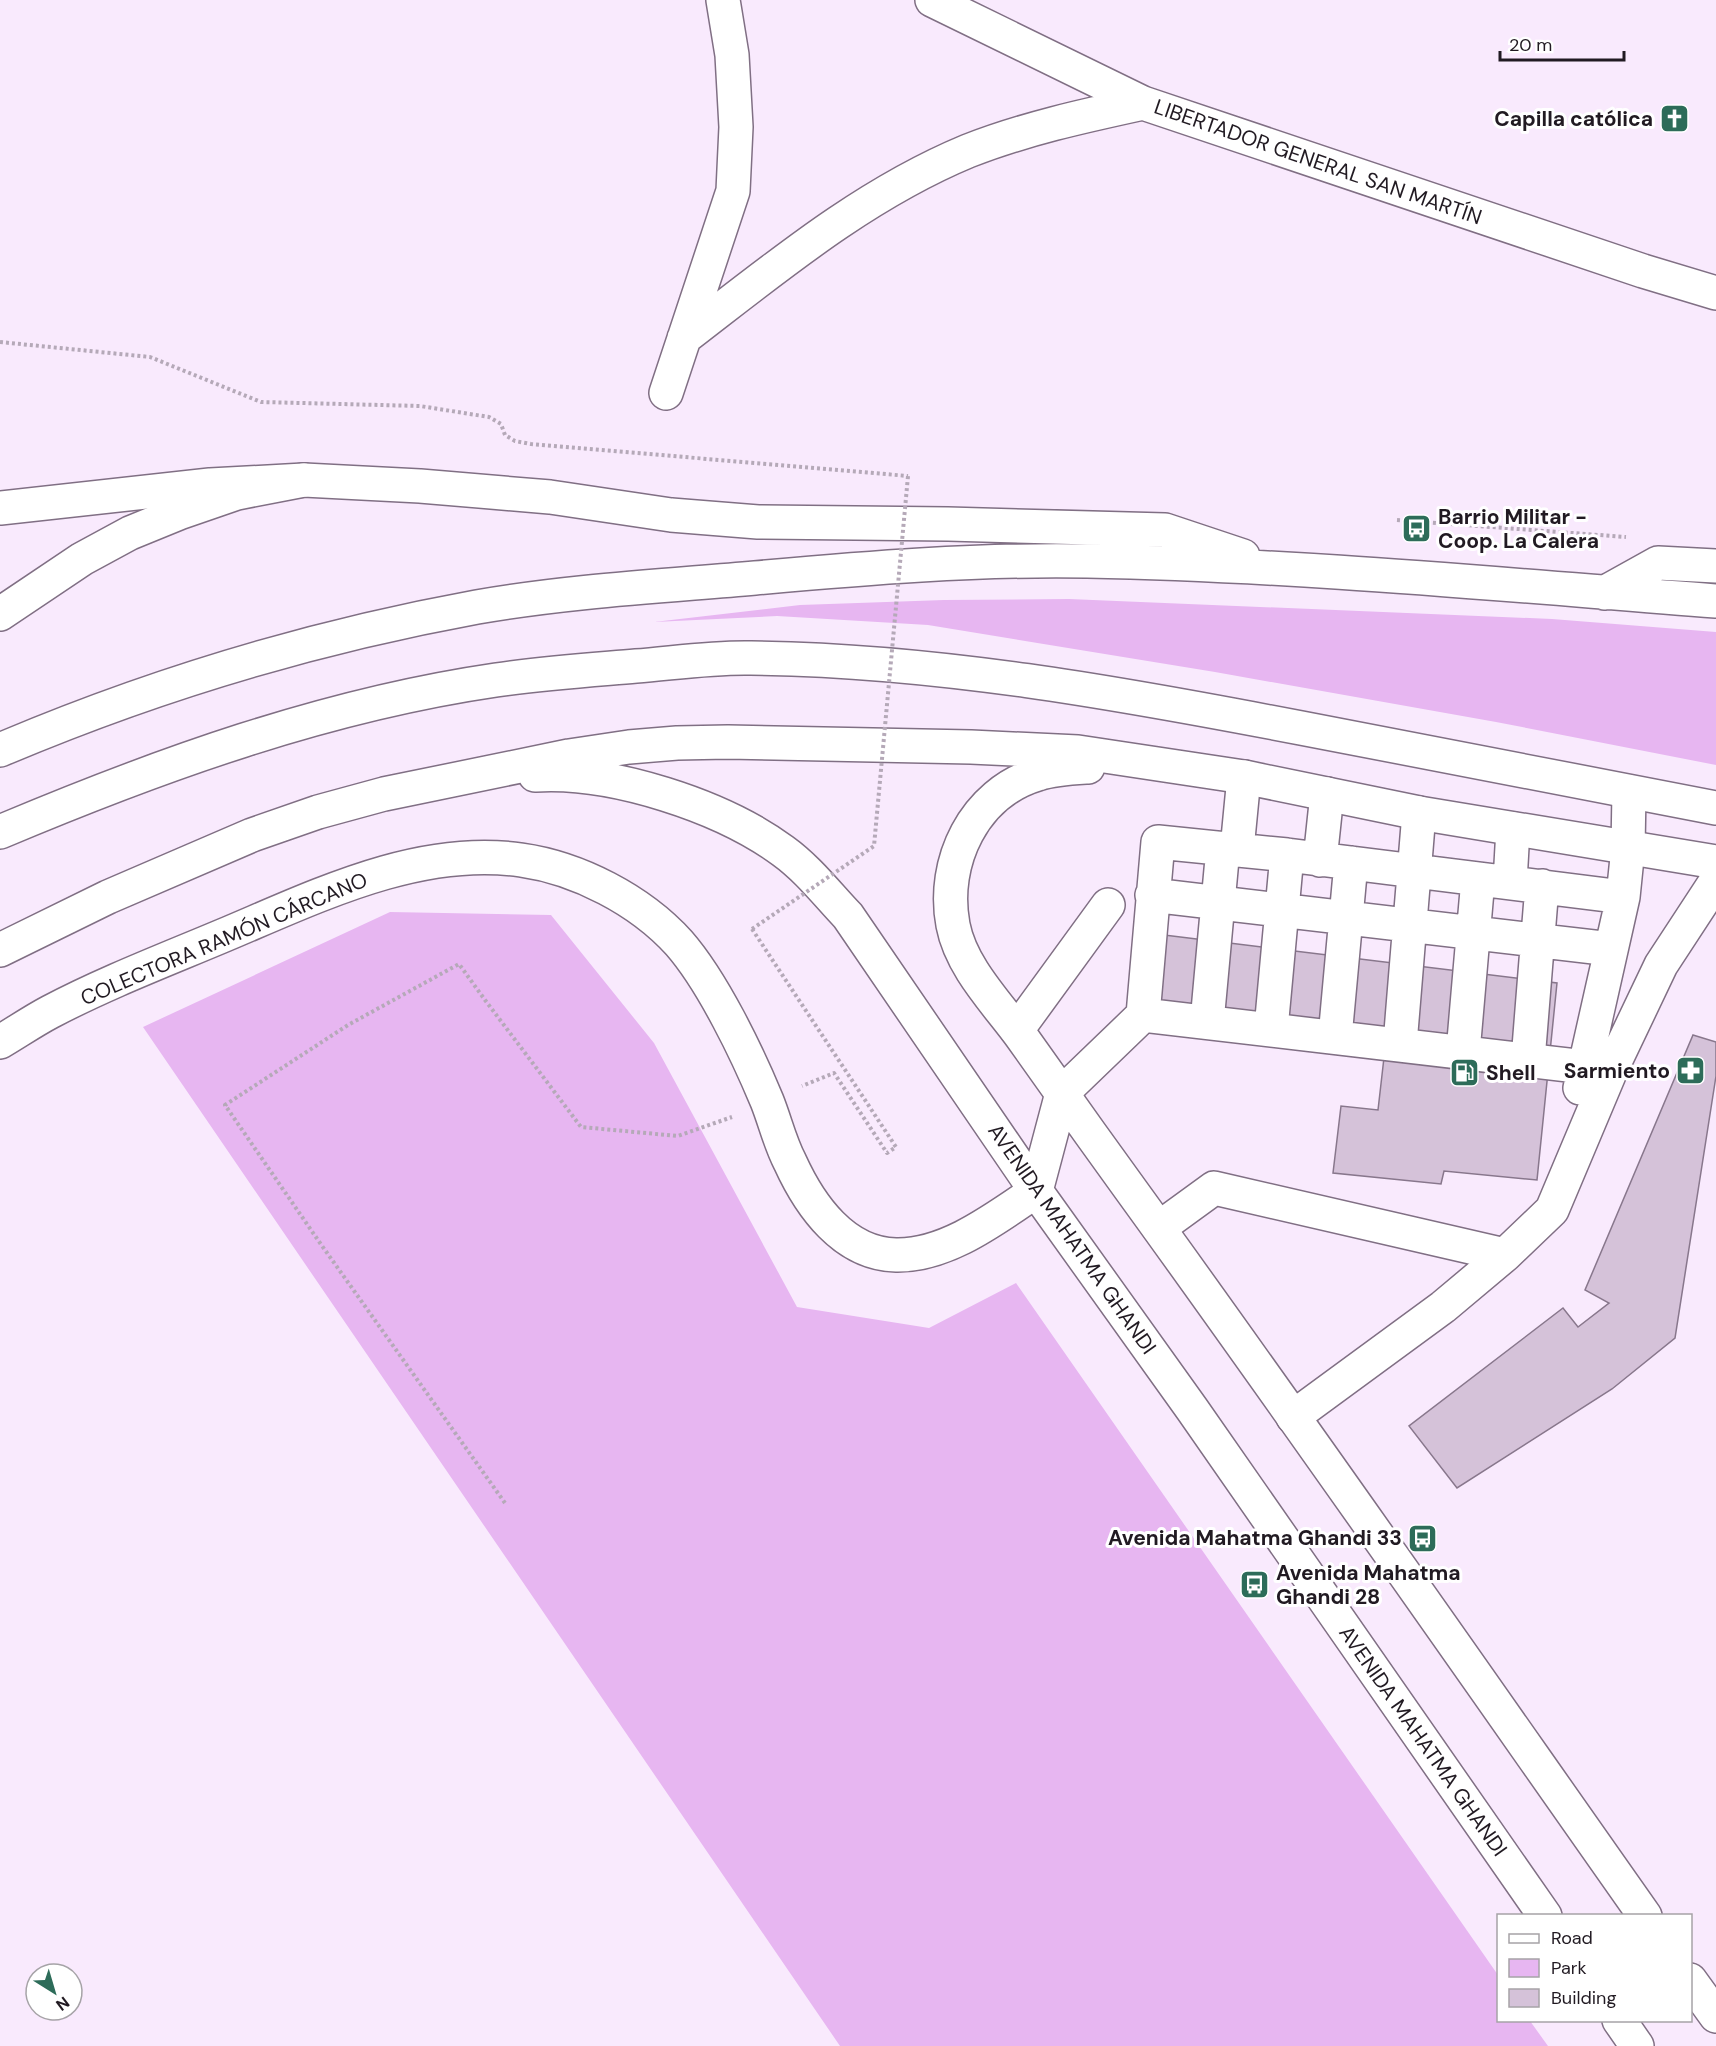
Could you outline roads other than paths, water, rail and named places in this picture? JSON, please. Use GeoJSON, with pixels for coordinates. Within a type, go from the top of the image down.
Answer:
{"type":"FeatureCollection","features":[{"type":"Feature","properties":{"kind":"main road"},"geometry":{"type":"LineString","coordinates":[[666,393],[733,191],[736,127],[732,55],[723,0]]}},
{"type":"Feature","properties":{"kind":"main road","name":"LIBERTADOR GENERAL SAN MARTÍN"},"geometry":{"type":"LineString","coordinates":[[932,0],[1143,103],[1716,293]]}},
{"type":"Feature","properties":{"kind":"main road"},"geometry":{"type":"LineString","coordinates":[[684,338],[809,242],[881,194],[967,152],[1034,128],[1143,103]]}},
{"type":"Feature","properties":{"kind":"main road"},"geometry":{"type":"LineString","coordinates":[[0,614],[82,559],[130,534],[179,513],[237,493],[304,480]]}},
{"type":"Feature","properties":{"kind":"main road"},"geometry":{"type":"LineString","coordinates":[[0,508],[210,485],[304,480],[420,486],[550,497],[671,515],[758,522],[1164,530],[1282,568]]}},
{"type":"Feature","properties":{"kind":"main road"},"geometry":{"type":"LineString","coordinates":[[0,750],[63,723],[151,691],[323,641],[404,622],[478,607],[562,595],[906,564],[1085,561],[1282,568],[1716,602]]}},
{"type":"Feature","properties":{"kind":"main road"},"geometry":{"type":"LineString","coordinates":[[1604,593],[1658,563],[1716,566]]}},
{"type":"Feature","properties":{"kind":"main road"},"geometry":{"type":"LineString","coordinates":[[0,832],[68,803],[235,743],[404,698],[493,681],[561,672],[746,658],[844,661],[933,668],[1048,683],[1164,702],[1716,808]]}},
{"type":"Feature","properties":{"kind":"main road"},"geometry":{"type":"LineString","coordinates":[[0,950],[108,897],[252,835],[318,812],[384,794],[569,756],[628,747],[687,743],[1025,748],[1078,752],[1244,777],[1419,813],[1716,862]]}},
{"type":"Feature","properties":{"kind":"main road"},"geometry":{"type":"LineString","coordinates":[[1164,764],[1082,767],[1039,773],[1011,785],[993,799],[971,823],[957,854],[952,878],[951,905],[954,927],[965,957],[994,1002],[1017,1030],[1293,1417],[1644,1914]]}},
{"type":"Feature","properties":{"kind":"main road","name":"AVENIDA MAHATMA GHANDI"},"geometry":{"type":"LineString","coordinates":[[459,780],[544,774],[611,780],[670,797],[718,814],[753,830],[812,876],[848,916],[1036,1191],[1192,1409],[1544,1914]]}},
{"type":"Feature","properties":{"kind":"main road"},"geometry":{"type":"LineString","coordinates":[[1208,1022],[1218,903],[1244,777]]}},
{"type":"Feature","properties":{"kind":"main road"},"geometry":{"type":"LineString","coordinates":[[1293,1417],[1443,1307],[1505,1255],[1552,1210],[1598,1069],[1611,950],[1623,897],[1629,848],[1629,792]]}},
{"type":"Feature","properties":{"kind":"main road"},"geometry":{"type":"LineString","coordinates":[[1327,794],[1335,861],[1346,918],[1335,1037]]}},
{"type":"Feature","properties":{"kind":"main road"},"geometry":{"type":"LineString","coordinates":[[1400,1044],[1419,813]]}},
{"type":"Feature","properties":{"kind":"main road"},"geometry":{"type":"LineString","coordinates":[[1463,1052],[1474,933],[1513,829]]}},
{"type":"Feature","properties":{"kind":"main road"},"geometry":{"type":"LineString","coordinates":[[1036,1191],[1062,1093],[1143,1015],[1158,842],[1287,855],[1623,897]]}},
{"type":"Feature","properties":{"kind":"main road"},"geometry":{"type":"LineString","coordinates":[[1271,1029],[1287,855]]}},
{"type":"Feature","properties":{"kind":"main road","name":"COLECTORA RAMÓN CÁRCANO"},"geometry":{"type":"LineString","coordinates":[[0,1042],[51,1012],[111,984],[319,895],[381,874],[430,862],[475,858],[521,860],[560,870],[604,887],[646,912],[679,944],[704,977],[721,1008],[767,1100],[789,1161],[804,1188],[821,1215],[844,1237],[870,1251],[896,1255],[926,1251],[959,1238],[1036,1191]]}},
{"type":"Feature","properties":{"kind":"main road"},"geometry":{"type":"LineString","coordinates":[[1598,1069],[1661,965],[1716,881]]}},
{"type":"Feature","properties":{"kind":"main road"},"geometry":{"type":"LineString","coordinates":[[1528,1060],[1542,886]]}},
{"type":"Feature","properties":{"kind":"main road"},"geometry":{"type":"LineString","coordinates":[[1152,895],[1611,950]]}},
{"type":"Feature","properties":{"kind":"main road"},"geometry":{"type":"LineString","coordinates":[[1017,1030],[1108,905]]}},
{"type":"Feature","properties":{"kind":"main road"},"geometry":{"type":"LineString","coordinates":[[1143,1015],[1598,1069]]}},
{"type":"Feature","properties":{"kind":"main road"},"geometry":{"type":"LineString","coordinates":[[1158,1228],[1214,1188],[1505,1255]]}},
{"type":"Feature","properties":{"kind":"main road"},"geometry":{"type":"LineString","coordinates":[[1692,1983],[1716,2016]]}},
{"type":"Feature","properties":{"kind":"main road"},"geometry":{"type":"LineString","coordinates":[[1620,2022],[1637,2046]]}},
{"type":"Feature","properties":{"kind":"place","name":"Capilla católica"},"geometry":{"type":"Point","coordinates":[1674,119]}},
{"type":"Feature","properties":{"kind":"place","name":"Barrio Militar - Coop. La Calera"},"geometry":{"type":"Point","coordinates":[1417,529]}},
{"type":"Feature","properties":{"kind":"place","name":"Sarmiento"},"geometry":{"type":"Point","coordinates":[1691,1071]}},
{"type":"Feature","properties":{"kind":"place","name":"Shell"},"geometry":{"type":"Point","coordinates":[1465,1073]}},
{"type":"Feature","properties":{"kind":"place","name":"Avenida Mahatma Ghandi 33"},"geometry":{"type":"Point","coordinates":[1423,1538]}},
{"type":"Feature","properties":{"kind":"place","name":"Avenida Mahatma Ghandi 28"},"geometry":{"type":"Point","coordinates":[1255,1585]}}]}
